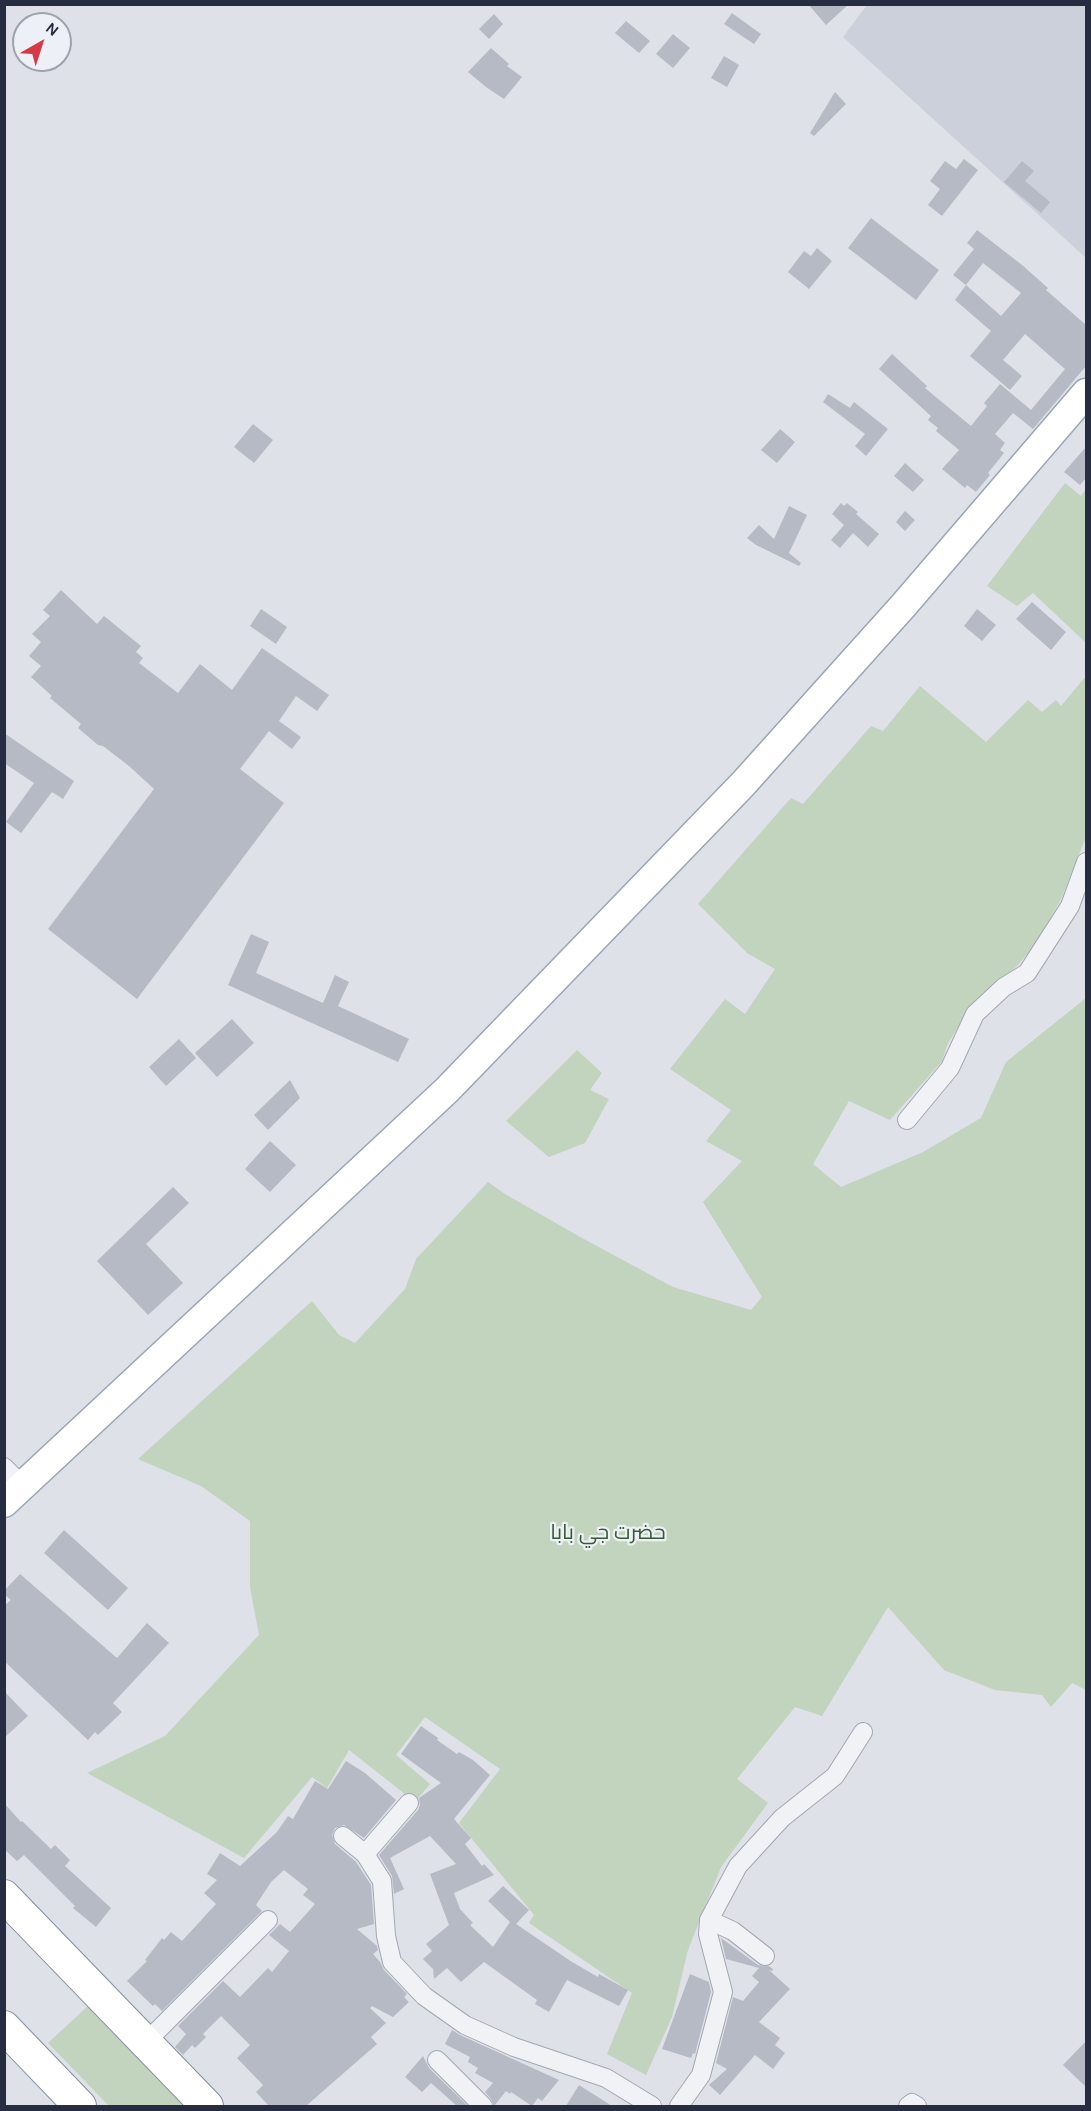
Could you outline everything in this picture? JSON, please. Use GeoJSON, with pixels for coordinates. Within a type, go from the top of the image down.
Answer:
{"type":"FeatureCollection","features":[{"type":"Feature","properties":{"kind":"highway"},"geometry":{"type":"LineString","coordinates":[[4,1896],[207,2106]]}},
{"type":"Feature","properties":{"kind":"highway"},"geometry":{"type":"LineString","coordinates":[[4,2027],[80,2106]]}},
{"type":"Feature","properties":{"kind":"main road"},"geometry":{"type":"LineString","coordinates":[[11,1485],[561,986],[903,606],[1086,393]]}},
{"type":"Feature","properties":{"kind":"main road"},"geometry":{"type":"LineString","coordinates":[[4,1526],[302,1249],[561,986],[747,803],[1086,417]]}},
{"type":"Feature","properties":{"kind":"street"},"geometry":{"type":"LineString","coordinates":[[907,1120],[950,1068],[975,1014],[1004,987],[1027,973],[1070,906],[1086,862]]}},
{"type":"Feature","properties":{"kind":"street"},"geometry":{"type":"LineString","coordinates":[[679,2106],[701,2075],[723,1992],[708,1934],[709,1920],[738,1866],[782,1818],[835,1776],[862,1732]]}},
{"type":"Feature","properties":{"kind":"street"},"geometry":{"type":"LineString","coordinates":[[365,1854],[409,1803]]}},
{"type":"Feature","properties":{"kind":"street"},"geometry":{"type":"LineString","coordinates":[[343,1836],[365,1854],[382,1881],[386,1936],[392,1962],[424,1996],[465,2025],[514,2047],[606,2078],[652,2106]]}},
{"type":"Feature","properties":{"kind":"street"},"geometry":{"type":"LineString","coordinates":[[145,2043],[268,1920]]}},
{"type":"Feature","properties":{"kind":"street"},"geometry":{"type":"LineString","coordinates":[[709,1920],[733,1931],[765,1956]]}},
{"type":"Feature","properties":{"kind":"street"},"geometry":{"type":"LineString","coordinates":[[437,2060],[483,2106]]}},
{"type":"Feature","properties":{"kind":"street"},"geometry":{"type":"LineString","coordinates":[[908,2106],[912,2103],[917,2106]]}},
{"type":"Feature","properties":{"kind":"shaded area"},"geometry":{"type":"Polygon","coordinates":[[[867,5],[1086,5],[1086,258],[843,37],[867,5]]]}},
{"type":"Feature","properties":{"kind":"green space"},"geometry":{"type":"Polygon","coordinates":[[[1065,483],[1081,496],[1086,489],[1086,643],[1033,593],[1017,606],[987,586],[1065,483]]]}},
{"type":"Feature","properties":{"kind":"green space","name":"حضرت جي بابا"},"geometry":{"type":"Polygon","coordinates":[[[1086,676],[1086,837],[1061,899],[1036,943],[1018,965],[971,1007],[948,1043],[942,1061],[890,1120],[849,1101],[813,1164],[841,1187],[923,1152],[981,1118],[1006,1062],[1086,998],[1086,1690],[1072,1683],[1051,1707],[1042,1695],[995,1690],[944,1670],[888,1607],[822,1716],[795,1707],[737,1779],[768,1803],[721,1867],[688,1950],[672,2017],[646,2075],[607,2054],[632,1993],[529,1923],[534,1915],[459,1823],[500,1769],[425,1717],[396,1755],[430,1784],[415,1802],[349,1750],[327,1788],[312,1777],[244,1858],[87,1773],[165,1736],[259,1635],[250,1587],[250,1521],[201,1486],[138,1459],[312,1301],[339,1335],[355,1343],[405,1289],[416,1259],[488,1182],[582,1238],[673,1287],[751,1310],[762,1297],[703,1202],[742,1161],[706,1141],[731,1110],[670,1069],[725,999],[745,1014],[775,969],[747,953],[698,904],[791,798],[803,804],[871,726],[883,731],[920,686],[986,742],[1028,700],[1042,712],[1056,700],[1061,706],[1086,676]]]}},
{"type":"Feature","properties":{"kind":"green space"},"geometry":{"type":"Polygon","coordinates":[[[577,1050],[602,1073],[590,1090],[609,1099],[585,1143],[549,1157],[506,1121],[577,1050]]]}},
{"type":"Feature","properties":{"kind":"green space"},"geometry":{"type":"Polygon","coordinates":[[[89,2005],[186,2106],[109,2106],[48,2043],[89,2005]]]}},
{"type":"Feature","properties":{"kind":"building"},"geometry":{"type":"Polygon","coordinates":[[[808,4],[849,4],[826,25],[808,4]]]}},
{"type":"Feature","properties":{"kind":"building"},"geometry":{"type":"Polygon","coordinates":[[[732,13],[761,34],[754,44],[724,24],[732,13]]]}},
{"type":"Feature","properties":{"kind":"building"},"geometry":{"type":"Polygon","coordinates":[[[494,14],[503,24],[489,39],[479,29],[494,14]]]}},
{"type":"Feature","properties":{"kind":"building"},"geometry":{"type":"Polygon","coordinates":[[[626,21],[650,41],[639,53],[615,33],[626,21]]]}},
{"type":"Feature","properties":{"kind":"building"},"geometry":{"type":"Polygon","coordinates":[[[673,34],[690,48],[673,68],[656,54],[673,34]]]}},
{"type":"Feature","properties":{"kind":"building"},"geometry":{"type":"Polygon","coordinates":[[[491,48],[509,64],[507,66],[522,77],[504,99],[468,72],[491,48]]]}},
{"type":"Feature","properties":{"kind":"building"},"geometry":{"type":"Polygon","coordinates":[[[724,56],[739,65],[727,87],[711,78],[724,56]]]}},
{"type":"Feature","properties":{"kind":"building"},"geometry":{"type":"Polygon","coordinates":[[[835,92],[846,104],[814,136],[810,133],[835,92]]]}},
{"type":"Feature","properties":{"kind":"building"},"geometry":{"type":"Polygon","coordinates":[[[964,159],[978,170],[942,216],[928,205],[940,189],[930,181],[945,161],[956,169],[964,159]]]}},
{"type":"Feature","properties":{"kind":"building"},"geometry":{"type":"Polygon","coordinates":[[[1022,161],[1034,171],[1025,181],[1050,202],[1041,213],[1004,182],[1022,161]]]}},
{"type":"Feature","properties":{"kind":"building"},"geometry":{"type":"Polygon","coordinates":[[[871,218],[939,270],[916,300],[848,248],[871,218]]]}},
{"type":"Feature","properties":{"kind":"building"},"geometry":{"type":"Polygon","coordinates":[[[977,230],[1022,265],[1048,288],[1046,290],[1086,325],[1086,366],[1033,429],[1013,413],[995,434],[1005,443],[1000,450],[1004,453],[976,492],[967,485],[965,488],[942,469],[959,450],[936,431],[938,428],[928,420],[931,416],[879,369],[892,354],[927,386],[925,388],[971,426],[987,406],[984,403],[1000,384],[1031,410],[1065,369],[1025,334],[1003,360],[1022,376],[1010,390],[970,356],[991,331],[955,300],[966,285],[953,275],[974,249],[967,243],[977,230]],[[983,263],[966,285],[1001,316],[1021,293],[983,263]]]}},
{"type":"Feature","properties":{"kind":"building"},"geometry":{"type":"Polygon","coordinates":[[[817,248],[832,261],[809,289],[788,272],[804,251],[811,256],[817,248]]]}},
{"type":"Feature","properties":{"kind":"building"},"geometry":{"type":"Polygon","coordinates":[[[828,394],[850,408],[854,402],[888,429],[866,456],[855,446],[865,434],[823,402],[828,394]]]}},
{"type":"Feature","properties":{"kind":"building"},"geometry":{"type":"Polygon","coordinates":[[[253,424],[273,440],[254,463],[234,447],[253,424]]]}},
{"type":"Feature","properties":{"kind":"building"},"geometry":{"type":"Polygon","coordinates":[[[780,429],[795,442],[777,463],[761,450],[780,429]]]}},
{"type":"Feature","properties":{"kind":"building"},"geometry":{"type":"Polygon","coordinates":[[[1086,447],[1086,478],[1080,485],[1064,472],[1086,447]]]}},
{"type":"Feature","properties":{"kind":"building"},"geometry":{"type":"Polygon","coordinates":[[[905,463],[924,480],[913,492],[894,476],[905,463]]]}},
{"type":"Feature","properties":{"kind":"building"},"geometry":{"type":"Polygon","coordinates":[[[841,503],[844,506],[847,503],[879,534],[868,547],[853,533],[840,548],[831,540],[844,525],[832,514],[841,503]]]}},
{"type":"Feature","properties":{"kind":"building"},"geometry":{"type":"Polygon","coordinates":[[[789,506],[807,515],[789,553],[801,563],[799,566],[756,545],[747,538],[759,525],[774,539],[789,506]]]}},
{"type":"Feature","properties":{"kind":"building"},"geometry":{"type":"Polygon","coordinates":[[[905,511],[915,520],[905,531],[896,522],[905,511]]]}},
{"type":"Feature","properties":{"kind":"building"},"geometry":{"type":"Polygon","coordinates":[[[61,590],[97,624],[104,616],[141,646],[136,652],[143,658],[139,663],[178,693],[200,664],[232,690],[262,648],[329,695],[317,711],[296,696],[279,721],[301,737],[292,749],[269,731],[240,769],[284,803],[137,999],[48,929],[154,789],[129,766],[78,728],[81,724],[50,698],[52,696],[31,677],[41,666],[29,656],[41,642],[32,634],[50,616],[43,610],[61,590]]]}},
{"type":"Feature","properties":{"kind":"building"},"geometry":{"type":"Polygon","coordinates":[[[1032,602],[1066,632],[1051,650],[1016,619],[1032,602]]]}},
{"type":"Feature","properties":{"kind":"building"},"geometry":{"type":"Polygon","coordinates":[[[261,609],[287,627],[276,644],[250,626],[261,609]]]}},
{"type":"Feature","properties":{"kind":"building"},"geometry":{"type":"Polygon","coordinates":[[[977,609],[996,625],[982,641],[964,626],[977,609]]]}},
{"type":"Feature","properties":{"kind":"building"},"geometry":{"type":"Polygon","coordinates":[[[4,733],[74,781],[63,799],[52,792],[21,833],[6,822],[34,783],[4,763],[4,733]]]}},
{"type":"Feature","properties":{"kind":"building"},"geometry":{"type":"Polygon","coordinates":[[[251,934],[269,942],[256,973],[323,1003],[335,975],[349,982],[338,1006],[409,1039],[398,1062],[228,985],[251,934]]]}},
{"type":"Feature","properties":{"kind":"building"},"geometry":{"type":"Polygon","coordinates":[[[232,1019],[254,1043],[217,1077],[195,1053],[232,1019]]]}},
{"type":"Feature","properties":{"kind":"building"},"geometry":{"type":"Polygon","coordinates":[[[179,1039],[196,1058],[166,1086],[149,1067],[179,1039]]]}},
{"type":"Feature","properties":{"kind":"building"},"geometry":{"type":"Polygon","coordinates":[[[290,1080],[300,1098],[268,1130],[254,1115],[290,1080]]]}},
{"type":"Feature","properties":{"kind":"building"},"geometry":{"type":"Polygon","coordinates":[[[270,1141],[296,1165],[270,1192],[245,1169],[270,1141]]]}},
{"type":"Feature","properties":{"kind":"building"},"geometry":{"type":"Polygon","coordinates":[[[173,1187],[189,1203],[146,1244],[183,1283],[148,1315],[97,1261],[173,1187]]]}},
{"type":"Feature","properties":{"kind":"building"},"geometry":{"type":"Polygon","coordinates":[[[64,1530],[128,1588],[108,1610],[44,1553],[64,1530]]]}},
{"type":"Feature","properties":{"kind":"building"},"geometry":{"type":"Polygon","coordinates":[[[20,1574],[117,1658],[147,1623],[169,1643],[113,1703],[122,1712],[98,1735],[95,1732],[88,1740],[4,1661],[4,1606],[11,1600],[4,1594],[4,1591],[20,1574]]]}},
{"type":"Feature","properties":{"kind":"building"},"geometry":{"type":"Polygon","coordinates":[[[4,1691],[28,1716],[4,1738],[4,1691]]]}},
{"type":"Feature","properties":{"kind":"building"},"geometry":{"type":"Polygon","coordinates":[[[421,1726],[457,1754],[459,1752],[473,1760],[490,1775],[454,1819],[471,1838],[465,1844],[482,1866],[484,1864],[494,1875],[454,1893],[460,1909],[473,1923],[470,1925],[493,1947],[510,1922],[488,1901],[503,1886],[529,1910],[516,1924],[572,1962],[628,1990],[619,2006],[567,1980],[549,2012],[535,2004],[537,2000],[484,1962],[461,1982],[447,1968],[434,1979],[433,1969],[423,1959],[432,1951],[426,1944],[449,1925],[430,1874],[456,1864],[430,1836],[390,1858],[404,1889],[394,1894],[392,1876],[379,1855],[418,1810],[419,1798],[441,1783],[401,1754],[421,1726]]]}},
{"type":"Feature","properties":{"kind":"building"},"geometry":{"type":"Polygon","coordinates":[[[346,1761],[365,1773],[396,1800],[364,1838],[344,1825],[335,1828],[332,1835],[335,1844],[356,1862],[371,1885],[374,1924],[357,1929],[377,1946],[378,1950],[373,1954],[384,1970],[407,1994],[404,1997],[409,2002],[393,2017],[372,2006],[370,2008],[386,2023],[371,2037],[377,2044],[306,2106],[269,2106],[256,2092],[263,2085],[237,2058],[250,2045],[221,2016],[203,2034],[206,2037],[195,2048],[192,2045],[183,2055],[175,2047],[186,2034],[178,2026],[223,1981],[240,1997],[268,1968],[272,1972],[289,1951],[269,1935],[280,1924],[290,1932],[315,1904],[303,1895],[308,1889],[284,1870],[271,1882],[256,1905],[262,1911],[162,2011],[155,2004],[153,2006],[127,1981],[147,1961],[145,1960],[162,1938],[164,1940],[171,1932],[182,1941],[216,1904],[204,1893],[217,1880],[207,1874],[220,1853],[240,1866],[277,1832],[288,1816],[293,1819],[315,1781],[328,1789],[346,1761]]]}},
{"type":"Feature","properties":{"kind":"building"},"geometry":{"type":"Polygon","coordinates":[[[4,1803],[51,1849],[55,1845],[70,1860],[65,1866],[111,1908],[96,1927],[73,1908],[75,1906],[24,1855],[17,1861],[4,1849],[4,1803]]]}},
{"type":"Feature","properties":{"kind":"building"},"geometry":{"type":"Polygon","coordinates":[[[721,1938],[758,1965],[769,1966],[773,1969],[769,1970],[790,1989],[759,2022],[780,2038],[775,2045],[785,2053],[773,2069],[755,2055],[720,2095],[709,2085],[727,2069],[716,2063],[733,1997],[743,2001],[759,1982],[752,1976],[759,1968],[726,1959],[721,1938]]]}},
{"type":"Feature","properties":{"kind":"building"},"geometry":{"type":"Polygon","coordinates":[[[690,1974],[709,1982],[711,1992],[695,2054],[693,2053],[691,2058],[662,2049],[690,1974]]]}},
{"type":"Feature","properties":{"kind":"building"},"geometry":{"type":"Polygon","coordinates":[[[452,2030],[559,2080],[542,2101],[538,2098],[532,2106],[506,2091],[494,2106],[485,2092],[493,2083],[475,2073],[478,2068],[468,2062],[470,2057],[445,2044],[452,2030]]]}},
{"type":"Feature","properties":{"kind":"building"},"geometry":{"type":"Polygon","coordinates":[[[1086,2041],[1086,2087],[1063,2065],[1086,2041]]]}},
{"type":"Feature","properties":{"kind":"building"},"geometry":{"type":"Polygon","coordinates":[[[423,2056],[429,2068],[468,2106],[457,2106],[431,2083],[422,2092],[405,2077],[423,2056]]]}},
{"type":"Feature","properties":{"kind":"building"},"geometry":{"type":"Polygon","coordinates":[[[579,2085],[612,2106],[566,2106],[579,2085]]]}}]}
